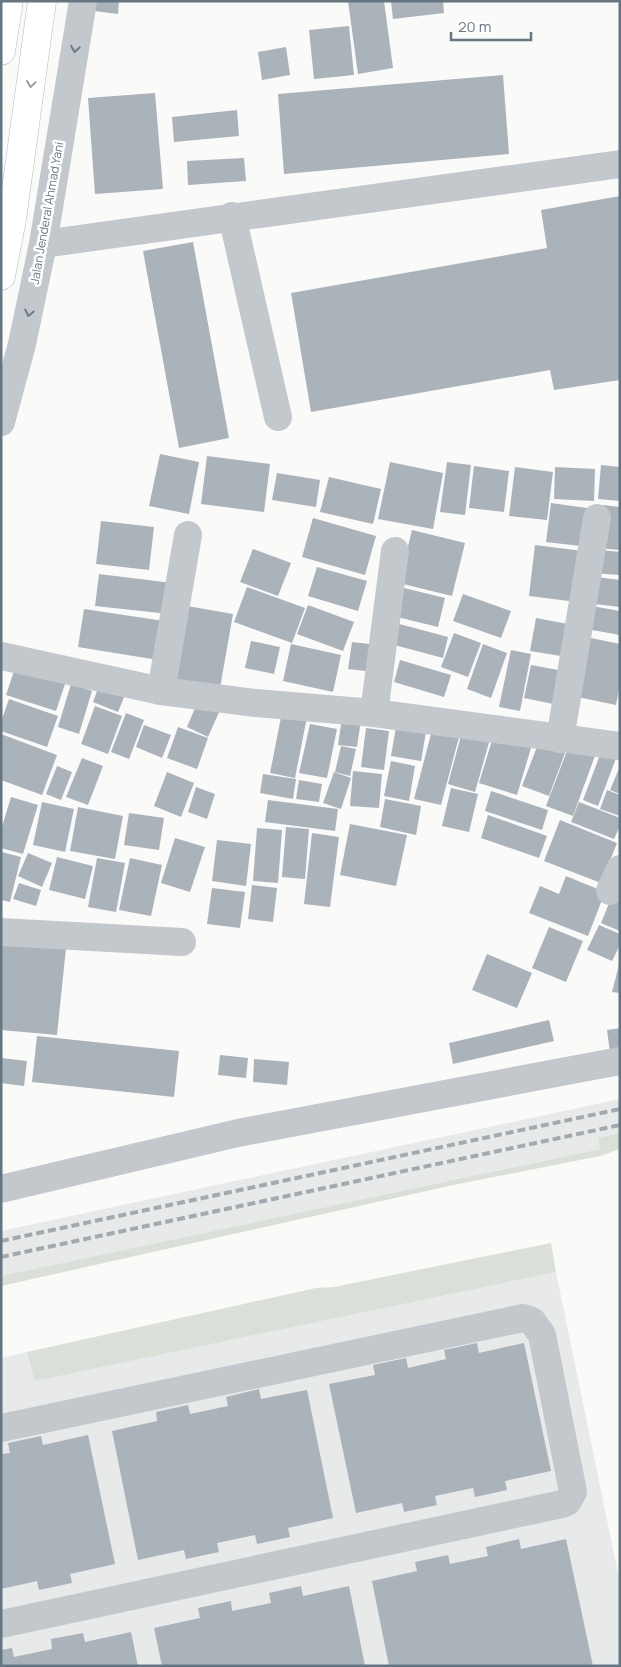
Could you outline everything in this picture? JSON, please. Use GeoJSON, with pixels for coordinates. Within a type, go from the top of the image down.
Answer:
{"type":"FeatureCollection","features":[{"type":"Feature","properties":{"kind":"highway"},"geometry":{"type":"LineString","coordinates":[[1,51],[8,1]]}},
{"type":"Feature","properties":{"kind":"highway"},"geometry":{"type":"LineString","coordinates":[[1,276],[6,219],[42,1]]}},
{"type":"Feature","properties":{"kind":"street","name":"Jalan Jenderal Ahmad Yani"},"geometry":{"type":"LineString","coordinates":[[1,422],[22,344],[44,244],[83,1]]}},
{"type":"Feature","properties":{"kind":"street"},"geometry":{"type":"LineString","coordinates":[[44,244],[232,216],[620,164]]}},
{"type":"Feature","properties":{"kind":"street"},"geometry":{"type":"LineString","coordinates":[[232,216],[278,417]]}},
{"type":"Feature","properties":{"kind":"street"},"geometry":{"type":"LineString","coordinates":[[560,739],[597,518]]}},
{"type":"Feature","properties":{"kind":"street"},"geometry":{"type":"LineString","coordinates":[[161,691],[188,535]]}},
{"type":"Feature","properties":{"kind":"street"},"geometry":{"type":"LineString","coordinates":[[374,713],[395,551]]}},
{"type":"Feature","properties":{"kind":"street"},"geometry":{"type":"LineString","coordinates":[[1,656],[161,691],[256,703],[374,713],[620,746]]}},
{"type":"Feature","properties":{"kind":"street"},"geometry":{"type":"LineString","coordinates":[[1,932],[182,942]]}},
{"type":"Feature","properties":{"kind":"street"},"geometry":{"type":"LineString","coordinates":[[1,1189],[238,1133],[620,1061]]}},
{"type":"Feature","properties":{"kind":"street"},"geometry":{"type":"LineString","coordinates":[[1,1428],[523,1318],[532,1321],[542,1334],[573,1492],[567,1502],[562,1504],[1,1624]]}},
{"type":"Feature","properties":{"kind":"shaded area"},"geometry":{"type":"Polygon","coordinates":[[[620,1099],[620,1133],[598,1138],[600,1149],[1,1276],[1,1231],[620,1099]]]}},
{"type":"Feature","properties":{"kind":"shaded area"},"geometry":{"type":"Polygon","coordinates":[[[620,1133],[620,1149],[600,1156],[458,1184],[1,1286],[1,1276],[600,1149],[598,1138],[620,1133]]]}},
{"type":"Feature","properties":{"kind":"shaded area"},"geometry":{"type":"Polygon","coordinates":[[[551,1243],[556,1272],[45,1379],[34,1380],[27,1352],[316,1288],[334,1287],[551,1243]]]}},
{"type":"Feature","properties":{"kind":"shaded area"},"geometry":{"type":"Polygon","coordinates":[[[556,1272],[620,1583],[620,1666],[1,1666],[1,1358],[27,1352],[34,1380],[45,1379],[556,1272]]]}},
{"type":"Feature","properties":{"kind":"building"},"geometry":{"type":"Polygon","coordinates":[[[95,1],[119,1],[118,14],[94,11],[95,1]]]}},
{"type":"Feature","properties":{"kind":"building"},"geometry":{"type":"Polygon","coordinates":[[[348,1],[384,1],[393,68],[358,74],[348,1]]]}},
{"type":"Feature","properties":{"kind":"building"},"geometry":{"type":"Polygon","coordinates":[[[391,1],[443,1],[444,13],[393,19],[391,1]]]}},
{"type":"Feature","properties":{"kind":"building"},"geometry":{"type":"Polygon","coordinates":[[[349,26],[354,75],[314,79],[309,30],[349,26]]]}},
{"type":"Feature","properties":{"kind":"building"},"geometry":{"type":"Polygon","coordinates":[[[286,47],[290,75],[262,80],[258,52],[286,47]]]}},
{"type":"Feature","properties":{"kind":"building"},"geometry":{"type":"Polygon","coordinates":[[[503,75],[509,154],[284,174],[278,94],[503,75]]]}},
{"type":"Feature","properties":{"kind":"building"},"geometry":{"type":"Polygon","coordinates":[[[155,93],[163,189],[95,194],[88,98],[155,93]]]}},
{"type":"Feature","properties":{"kind":"building"},"geometry":{"type":"Polygon","coordinates":[[[237,110],[239,136],[174,142],[172,117],[237,110]]]}},
{"type":"Feature","properties":{"kind":"building"},"geometry":{"type":"Polygon","coordinates":[[[244,158],[246,181],[188,185],[187,161],[244,158]]]}},
{"type":"Feature","properties":{"kind":"building"},"geometry":{"type":"Polygon","coordinates":[[[620,196],[620,380],[554,390],[550,370],[311,412],[291,293],[547,248],[541,210],[620,196]]]}},
{"type":"Feature","properties":{"kind":"building"},"geometry":{"type":"Polygon","coordinates":[[[193,242],[229,438],[179,448],[143,251],[193,242]]]}},
{"type":"Feature","properties":{"kind":"building"},"geometry":{"type":"Polygon","coordinates":[[[160,454],[199,462],[189,514],[149,506],[160,454]]]}},
{"type":"Feature","properties":{"kind":"building"},"geometry":{"type":"Polygon","coordinates":[[[207,456],[270,464],[264,512],[201,504],[207,456]]]}},
{"type":"Feature","properties":{"kind":"building"},"geometry":{"type":"Polygon","coordinates":[[[390,462],[443,473],[433,529],[378,519],[390,462]]]}},
{"type":"Feature","properties":{"kind":"building"},"geometry":{"type":"Polygon","coordinates":[[[447,462],[471,465],[465,515],[440,512],[447,462]]]}},
{"type":"Feature","properties":{"kind":"building"},"geometry":{"type":"Polygon","coordinates":[[[601,465],[620,467],[620,501],[598,499],[601,465]]]}},
{"type":"Feature","properties":{"kind":"building"},"geometry":{"type":"Polygon","coordinates":[[[474,466],[509,471],[504,512],[469,508],[474,466]]]}},
{"type":"Feature","properties":{"kind":"building"},"geometry":{"type":"Polygon","coordinates":[[[515,467],[553,472],[547,520],[509,516],[515,467]]]}},
{"type":"Feature","properties":{"kind":"building"},"geometry":{"type":"Polygon","coordinates":[[[555,467],[595,469],[594,501],[554,499],[555,467]]]}},
{"type":"Feature","properties":{"kind":"building"},"geometry":{"type":"Polygon","coordinates":[[[277,473],[320,480],[316,507],[272,500],[277,473]]]}},
{"type":"Feature","properties":{"kind":"building"},"geometry":{"type":"Polygon","coordinates":[[[329,477],[381,489],[373,524],[320,512],[329,477]]]}},
{"type":"Feature","properties":{"kind":"building"},"geometry":{"type":"Polygon","coordinates":[[[551,503],[594,509],[589,547],[546,542],[551,503]]]}},
{"type":"Feature","properties":{"kind":"building"},"geometry":{"type":"Polygon","coordinates":[[[603,505],[620,507],[620,550],[598,548],[603,505]]]}},
{"type":"Feature","properties":{"kind":"building"},"geometry":{"type":"Polygon","coordinates":[[[313,518],[376,536],[365,575],[302,557],[313,518]]]}},
{"type":"Feature","properties":{"kind":"building"},"geometry":{"type":"Polygon","coordinates":[[[101,521],[154,527],[149,570],[96,564],[101,521]]]}},
{"type":"Feature","properties":{"kind":"building"},"geometry":{"type":"Polygon","coordinates":[[[412,530],[465,543],[452,596],[399,583],[412,530]]]}},
{"type":"Feature","properties":{"kind":"building"},"geometry":{"type":"Polygon","coordinates":[[[535,545],[583,551],[577,602],[529,596],[535,545]]]}},
{"type":"Feature","properties":{"kind":"building"},"geometry":{"type":"Polygon","coordinates":[[[253,549],[291,563],[278,596],[240,582],[253,549]]]}},
{"type":"Feature","properties":{"kind":"building"},"geometry":{"type":"Polygon","coordinates":[[[592,549],[620,552],[620,575],[590,573],[592,549]]]}},
{"type":"Feature","properties":{"kind":"building"},"geometry":{"type":"Polygon","coordinates":[[[317,567],[367,581],[358,611],[308,596],[317,567]]]}},
{"type":"Feature","properties":{"kind":"building"},"geometry":{"type":"Polygon","coordinates":[[[99,574],[172,583],[169,614],[95,606],[99,574]]]}},
{"type":"Feature","properties":{"kind":"building"},"geometry":{"type":"Polygon","coordinates":[[[589,576],[620,580],[620,607],[586,603],[589,576]]]}},
{"type":"Feature","properties":{"kind":"building"},"geometry":{"type":"Polygon","coordinates":[[[396,586],[445,598],[438,627],[389,615],[396,586]]]}},
{"type":"Feature","properties":{"kind":"building"},"geometry":{"type":"Polygon","coordinates":[[[247,587],[305,608],[292,643],[234,622],[247,587]]]}},
{"type":"Feature","properties":{"kind":"building"},"geometry":{"type":"Polygon","coordinates":[[[463,594],[511,611],[501,638],[453,621],[463,594]]]}},
{"type":"Feature","properties":{"kind":"building"},"geometry":{"type":"Polygon","coordinates":[[[308,605],[354,622],[343,651],[297,634],[308,605]]]}},
{"type":"Feature","properties":{"kind":"building"},"geometry":{"type":"Polygon","coordinates":[[[586,605],[620,611],[620,635],[581,628],[586,605]]]}},
{"type":"Feature","properties":{"kind":"building"},"geometry":{"type":"Polygon","coordinates":[[[187,606],[233,614],[220,688],[174,680],[187,606]]]}},
{"type":"Feature","properties":{"kind":"building"},"geometry":{"type":"Polygon","coordinates":[[[84,609],[164,621],[158,660],[78,647],[84,609]]]}},
{"type":"Feature","properties":{"kind":"building"},"geometry":{"type":"Polygon","coordinates":[[[536,618],[573,625],[567,657],[530,651],[536,618]]]}},
{"type":"Feature","properties":{"kind":"building"},"geometry":{"type":"Polygon","coordinates":[[[392,622],[448,637],[443,658],[387,643],[392,622]]]}},
{"type":"Feature","properties":{"kind":"building"},"geometry":{"type":"Polygon","coordinates":[[[454,633],[481,643],[468,677],[441,667],[454,633]]]}},
{"type":"Feature","properties":{"kind":"building"},"geometry":{"type":"Polygon","coordinates":[[[581,636],[620,644],[620,685],[616,705],[568,695],[581,636]]]}},
{"type":"Feature","properties":{"kind":"building"},"geometry":{"type":"Polygon","coordinates":[[[251,641],[280,647],[274,674],[245,668],[251,641]]]}},
{"type":"Feature","properties":{"kind":"building"},"geometry":{"type":"Polygon","coordinates":[[[352,642],[379,645],[375,672],[348,669],[352,642]]]}},
{"type":"Feature","properties":{"kind":"building"},"geometry":{"type":"Polygon","coordinates":[[[291,644],[341,655],[333,692],[283,681],[291,644]]]}},
{"type":"Feature","properties":{"kind":"building"},"geometry":{"type":"Polygon","coordinates":[[[483,644],[507,653],[491,698],[467,689],[483,644]]]}},
{"type":"Feature","properties":{"kind":"building"},"geometry":{"type":"Polygon","coordinates":[[[511,650],[531,654],[520,711],[499,707],[511,650]]]}},
{"type":"Feature","properties":{"kind":"building"},"geometry":{"type":"Polygon","coordinates":[[[400,660],[451,675],[444,697],[394,682],[400,660]]]}},
{"type":"Feature","properties":{"kind":"building"},"geometry":{"type":"Polygon","coordinates":[[[17,662],[67,678],[56,711],[6,695],[17,662]]]}},
{"type":"Feature","properties":{"kind":"building"},"geometry":{"type":"Polygon","coordinates":[[[531,665],[569,672],[563,706],[524,698],[531,665]]]}},
{"type":"Feature","properties":{"kind":"building"},"geometry":{"type":"Polygon","coordinates":[[[101,680],[127,690],[118,712],[93,702],[101,680]]]}},
{"type":"Feature","properties":{"kind":"building"},"geometry":{"type":"Polygon","coordinates":[[[71,684],[92,691],[79,734],[58,727],[71,684]]]}},
{"type":"Feature","properties":{"kind":"building"},"geometry":{"type":"Polygon","coordinates":[[[9,699],[58,716],[47,747],[1,731],[1,722],[9,699]]]}},
{"type":"Feature","properties":{"kind":"building"},"geometry":{"type":"Polygon","coordinates":[[[198,701],[220,710],[208,737],[187,727],[198,701]]]}},
{"type":"Feature","properties":{"kind":"building"},"geometry":{"type":"Polygon","coordinates":[[[95,706],[122,716],[108,754],[81,744],[95,706]]]}},
{"type":"Feature","properties":{"kind":"building"},"geometry":{"type":"Polygon","coordinates":[[[283,707],[308,712],[295,778],[270,773],[283,707]]]}},
{"type":"Feature","properties":{"kind":"building"},"geometry":{"type":"Polygon","coordinates":[[[343,711],[362,713],[357,747],[338,745],[343,711]]]}},
{"type":"Feature","properties":{"kind":"building"},"geometry":{"type":"Polygon","coordinates":[[[126,713],[144,720],[129,759],[111,752],[126,713]]]}},
{"type":"Feature","properties":{"kind":"building"},"geometry":{"type":"Polygon","coordinates":[[[397,721],[427,726],[421,761],[391,756],[397,721]]]}},
{"type":"Feature","properties":{"kind":"building"},"geometry":{"type":"Polygon","coordinates":[[[310,724],[337,729],[327,778],[299,773],[310,724]]]}},
{"type":"Feature","properties":{"kind":"building"},"geometry":{"type":"Polygon","coordinates":[[[144,725],[171,735],[162,758],[136,747],[144,725]]]}},
{"type":"Feature","properties":{"kind":"building"},"geometry":{"type":"Polygon","coordinates":[[[178,727],[208,738],[197,769],[167,758],[178,727]]]}},
{"type":"Feature","properties":{"kind":"building"},"geometry":{"type":"Polygon","coordinates":[[[366,728],[389,731],[384,770],[361,767],[366,728]]]}},
{"type":"Feature","properties":{"kind":"building"},"geometry":{"type":"Polygon","coordinates":[[[432,730],[459,737],[441,805],[414,799],[432,730]]]}},
{"type":"Feature","properties":{"kind":"building"},"geometry":{"type":"Polygon","coordinates":[[[462,732],[490,739],[475,792],[448,784],[462,732]]]}},
{"type":"Feature","properties":{"kind":"building"},"geometry":{"type":"Polygon","coordinates":[[[1,734],[57,755],[42,795],[1,780],[1,734]]]}},
{"type":"Feature","properties":{"kind":"building"},"geometry":{"type":"Polygon","coordinates":[[[493,737],[531,748],[517,795],[479,783],[493,737]]]}},
{"type":"Feature","properties":{"kind":"building"},"geometry":{"type":"Polygon","coordinates":[[[570,743],[596,753],[573,816],[546,806],[570,743]]]}},
{"type":"Feature","properties":{"kind":"building"},"geometry":{"type":"Polygon","coordinates":[[[538,744],[565,753],[549,796],[522,786],[538,744]]]}},
{"type":"Feature","properties":{"kind":"building"},"geometry":{"type":"Polygon","coordinates":[[[341,746],[356,749],[350,776],[335,772],[341,746]]]}},
{"type":"Feature","properties":{"kind":"building"},"geometry":{"type":"Polygon","coordinates":[[[603,747],[618,753],[598,806],[583,800],[603,747]]]}},
{"type":"Feature","properties":{"kind":"building"},"geometry":{"type":"Polygon","coordinates":[[[82,758],[103,766],[88,805],[66,797],[82,758]]]}},
{"type":"Feature","properties":{"kind":"building"},"geometry":{"type":"Polygon","coordinates":[[[391,761],[415,766],[409,801],[384,796],[391,761]]]}},
{"type":"Feature","properties":{"kind":"building"},"geometry":{"type":"Polygon","coordinates":[[[57,766],[72,772],[61,800],[46,794],[57,766]]]}},
{"type":"Feature","properties":{"kind":"building"},"geometry":{"type":"Polygon","coordinates":[[[620,766],[620,794],[610,790],[620,766]]]}},
{"type":"Feature","properties":{"kind":"building"},"geometry":{"type":"Polygon","coordinates":[[[353,771],[382,774],[379,808],[350,806],[353,771]]]}},
{"type":"Feature","properties":{"kind":"building"},"geometry":{"type":"Polygon","coordinates":[[[167,772],[194,783],[181,817],[154,806],[167,772]]]}},
{"type":"Feature","properties":{"kind":"building"},"geometry":{"type":"Polygon","coordinates":[[[334,772],[351,778],[341,809],[323,803],[334,772]]]}},
{"type":"Feature","properties":{"kind":"building"},"geometry":{"type":"Polygon","coordinates":[[[263,774],[296,779],[293,799],[260,793],[263,774]]]}},
{"type":"Feature","properties":{"kind":"building"},"geometry":{"type":"Polygon","coordinates":[[[299,780],[322,784],[319,802],[296,799],[299,780]]]}},
{"type":"Feature","properties":{"kind":"building"},"geometry":{"type":"Polygon","coordinates":[[[196,787],[215,794],[207,819],[188,812],[196,787]]]}},
{"type":"Feature","properties":{"kind":"building"},"geometry":{"type":"Polygon","coordinates":[[[451,788],[478,794],[469,832],[442,826],[451,788]]]}},
{"type":"Feature","properties":{"kind":"building"},"geometry":{"type":"Polygon","coordinates":[[[607,790],[620,795],[620,816],[600,809],[607,790]]]}},
{"type":"Feature","properties":{"kind":"building"},"geometry":{"type":"Polygon","coordinates":[[[491,791],[548,810],[542,830],[485,811],[491,791]]]}},
{"type":"Feature","properties":{"kind":"building"},"geometry":{"type":"Polygon","coordinates":[[[11,797],[38,805],[23,854],[1,848],[1,830],[11,797]]]}},
{"type":"Feature","properties":{"kind":"building"},"geometry":{"type":"Polygon","coordinates":[[[385,799],[421,806],[416,835],[380,827],[385,799]]]}},
{"type":"Feature","properties":{"kind":"building"},"geometry":{"type":"Polygon","coordinates":[[[268,800],[338,809],[335,831],[265,822],[268,800]]]}},
{"type":"Feature","properties":{"kind":"building"},"geometry":{"type":"Polygon","coordinates":[[[42,802],[74,809],[65,852],[33,845],[42,802]]]}},
{"type":"Feature","properties":{"kind":"building"},"geometry":{"type":"Polygon","coordinates":[[[579,802],[620,818],[620,826],[614,839],[571,822],[579,802]]]}},
{"type":"Feature","properties":{"kind":"building"},"geometry":{"type":"Polygon","coordinates":[[[78,807],[123,816],[115,859],[70,851],[78,807]]]}},
{"type":"Feature","properties":{"kind":"building"},"geometry":{"type":"Polygon","coordinates":[[[129,813],[164,818],[159,850],[124,845],[129,813]]]}},
{"type":"Feature","properties":{"kind":"building"},"geometry":{"type":"Polygon","coordinates":[[[488,815],[547,836],[539,858],[481,838],[488,815]]]}},
{"type":"Feature","properties":{"kind":"building"},"geometry":{"type":"Polygon","coordinates":[[[560,820],[617,843],[601,883],[544,861],[560,820]]]}},
{"type":"Feature","properties":{"kind":"building"},"geometry":{"type":"Polygon","coordinates":[[[350,824],[407,835],[396,886],[340,875],[350,824]]]}},
{"type":"Feature","properties":{"kind":"building"},"geometry":{"type":"Polygon","coordinates":[[[286,827],[309,829],[305,879],[282,877],[286,827]]]}},
{"type":"Feature","properties":{"kind":"building"},"geometry":{"type":"Polygon","coordinates":[[[257,828],[282,830],[278,883],[253,881],[257,828]]]}},
{"type":"Feature","properties":{"kind":"building"},"geometry":{"type":"Polygon","coordinates":[[[312,833],[339,837],[330,907],[304,904],[312,833]]]}},
{"type":"Feature","properties":{"kind":"building"},"geometry":{"type":"Polygon","coordinates":[[[175,838],[205,847],[190,892],[161,883],[175,838]]]}},
{"type":"Feature","properties":{"kind":"building"},"geometry":{"type":"Polygon","coordinates":[[[217,840],[251,844],[246,886],[212,881],[217,840]]]}},
{"type":"Feature","properties":{"kind":"building"},"geometry":{"type":"Polygon","coordinates":[[[2,852],[21,857],[10,902],[1,900],[2,852]]]}},
{"type":"Feature","properties":{"kind":"building"},"geometry":{"type":"Polygon","coordinates":[[[28,853],[52,863],[42,887],[18,876],[28,853]]]}},
{"type":"Feature","properties":{"kind":"building"},"geometry":{"type":"Polygon","coordinates":[[[57,857],[93,866],[85,899],[49,890],[57,857]]]}},
{"type":"Feature","properties":{"kind":"building"},"geometry":{"type":"Polygon","coordinates":[[[97,858],[125,863],[116,912],[88,907],[97,858]]]}},
{"type":"Feature","properties":{"kind":"building"},"geometry":{"type":"Polygon","coordinates":[[[130,858],[162,865],[151,916],[119,910],[130,858]]]}},
{"type":"Feature","properties":{"kind":"building"},"geometry":{"type":"Polygon","coordinates":[[[566,876],[605,892],[588,936],[529,913],[540,886],[559,894],[566,876]]]}},
{"type":"Feature","properties":{"kind":"building"},"geometry":{"type":"Polygon","coordinates":[[[19,883],[41,890],[36,906],[13,899],[19,883]]]}},
{"type":"Feature","properties":{"kind":"building"},"geometry":{"type":"Polygon","coordinates":[[[252,885],[277,888],[273,922],[248,919],[252,885]]]}},
{"type":"Feature","properties":{"kind":"building"},"geometry":{"type":"Polygon","coordinates":[[[212,888],[245,892],[240,928],[207,924],[212,888]]]}},
{"type":"Feature","properties":{"kind":"building"},"geometry":{"type":"Polygon","coordinates":[[[612,896],[620,899],[620,931],[601,923],[612,896]]]}},
{"type":"Feature","properties":{"kind":"building"},"geometry":{"type":"Polygon","coordinates":[[[599,925],[620,934],[620,945],[612,961],[587,950],[599,925]]]}},
{"type":"Feature","properties":{"kind":"building"},"geometry":{"type":"Polygon","coordinates":[[[549,927],[583,941],[566,982],[532,968],[549,927]]]}},
{"type":"Feature","properties":{"kind":"building"},"geometry":{"type":"Polygon","coordinates":[[[1,942],[66,948],[57,1035],[1,1030],[1,942]]]}},
{"type":"Feature","properties":{"kind":"building"},"geometry":{"type":"Polygon","coordinates":[[[487,954],[532,973],[517,1008],[472,990],[487,954]]]}},
{"type":"Feature","properties":{"kind":"building"},"geometry":{"type":"Polygon","coordinates":[[[620,961],[620,993],[612,992],[620,961]]]}},
{"type":"Feature","properties":{"kind":"building"},"geometry":{"type":"Polygon","coordinates":[[[549,1020],[554,1041],[453,1064],[449,1043],[549,1020]]]}},
{"type":"Feature","properties":{"kind":"building"},"geometry":{"type":"Polygon","coordinates":[[[620,1028],[620,1052],[610,1053],[607,1030],[620,1028]]]}},
{"type":"Feature","properties":{"kind":"building"},"geometry":{"type":"Polygon","coordinates":[[[37,1036],[179,1051],[174,1097],[32,1082],[37,1036]]]}},
{"type":"Feature","properties":{"kind":"building"},"geometry":{"type":"Polygon","coordinates":[[[220,1055],[248,1058],[246,1078],[218,1075],[220,1055]]]}},
{"type":"Feature","properties":{"kind":"building"},"geometry":{"type":"Polygon","coordinates":[[[1,1058],[27,1061],[24,1086],[1,1083],[1,1058]]]}},
{"type":"Feature","properties":{"kind":"building"},"geometry":{"type":"Polygon","coordinates":[[[254,1059],[289,1062],[287,1085],[253,1082],[254,1059]]]}},
{"type":"Feature","properties":{"kind":"building"},"geometry":{"type":"Polygon","coordinates":[[[477,1343],[479,1353],[524,1343],[551,1471],[505,1481],[507,1490],[475,1497],[473,1488],[435,1496],[437,1505],[404,1512],[402,1503],[356,1513],[329,1384],[375,1375],[373,1365],[406,1358],[408,1368],[446,1359],[444,1350],[477,1343]]]}},
{"type":"Feature","properties":{"kind":"building"},"geometry":{"type":"Polygon","coordinates":[[[259,1389],[261,1399],[307,1390],[333,1518],[288,1528],[290,1537],[257,1544],[255,1535],[217,1543],[219,1552],[186,1559],[184,1550],[138,1560],[112,1431],[157,1421],[156,1412],[188,1405],[190,1414],[228,1406],[226,1397],[259,1389]]]}},
{"type":"Feature","properties":{"kind":"building"},"geometry":{"type":"Polygon","coordinates":[[[88,1435],[115,1564],[70,1574],[72,1583],[39,1590],[37,1581],[1,1589],[1,1454],[10,1453],[8,1443],[41,1436],[43,1445],[88,1435]]]}},
{"type":"Feature","properties":{"kind":"building"},"geometry":{"type":"Polygon","coordinates":[[[519,1539],[521,1549],[566,1539],[593,1666],[389,1666],[372,1581],[417,1571],[415,1562],[448,1555],[450,1564],[488,1556],[486,1547],[519,1539]]]}},
{"type":"Feature","properties":{"kind":"building"},"geometry":{"type":"Polygon","coordinates":[[[301,1586],[303,1596],[349,1586],[365,1666],[162,1666],[154,1628],[200,1618],[198,1608],[231,1601],[232,1611],[271,1603],[269,1593],[301,1586]]]}},
{"type":"Feature","properties":{"kind":"building"},"geometry":{"type":"Polygon","coordinates":[[[131,1632],[138,1666],[1,1666],[1,1650],[12,1648],[14,1657],[52,1649],[51,1639],[83,1633],[85,1642],[131,1632]]]}},
{"type":"Feature","properties":{"kind":"railway"},"geometry":{"type":"LineString","coordinates":[[1,1241],[620,1109]]}},
{"type":"Feature","properties":{"kind":"railway"},"geometry":{"type":"LineString","coordinates":[[1,1257],[620,1125]]}}]}
